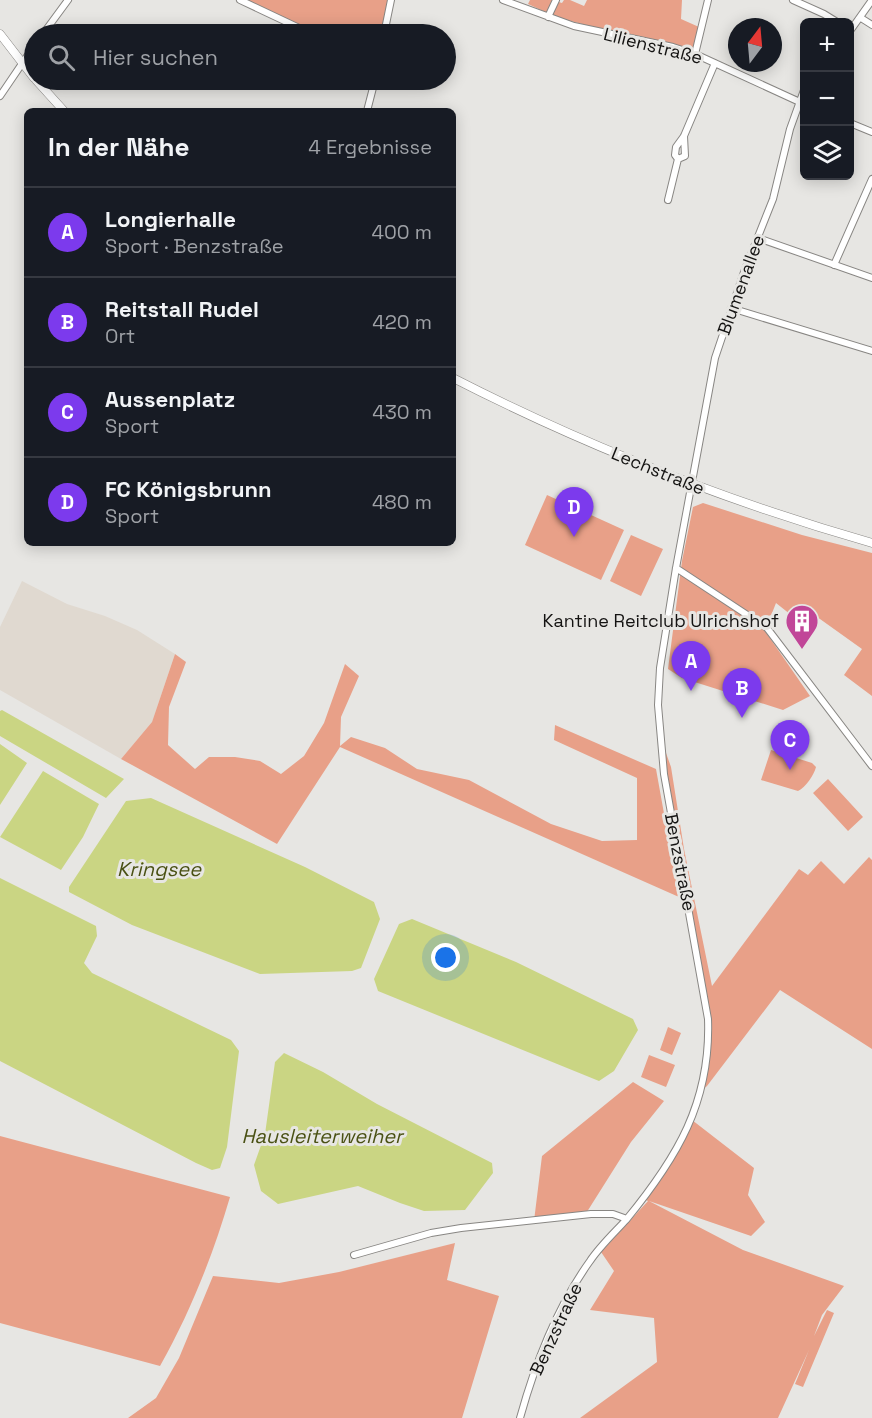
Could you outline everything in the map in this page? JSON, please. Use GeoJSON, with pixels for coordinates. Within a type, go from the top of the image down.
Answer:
{"type":"FeatureCollection","features":[{"type":"Feature","properties":{"kind":"main road"},"geometry":{"type":"LineString","coordinates":[[0,34],[23,63]]}},
{"type":"Feature","properties":{"kind":"main road"},"geometry":{"type":"LineString","coordinates":[[45,90],[61,108]]}},
{"type":"Feature","properties":{"kind":"main road","name":"Lechstraße"},"geometry":{"type":"LineString","coordinates":[[456,379],[560,430],[692,485],[759,509],[872,543]]}},
{"type":"Feature","properties":{"kind":"street"},"geometry":{"type":"LineString","coordinates":[[50,24],[68,0]]}},
{"type":"Feature","properties":{"kind":"street"},"geometry":{"type":"LineString","coordinates":[[240,0],[291,24]]}},
{"type":"Feature","properties":{"kind":"street"},"geometry":{"type":"LineString","coordinates":[[386,24],[391,0]]}},
{"type":"Feature","properties":{"kind":"street","name":"Lilienstraße"},"geometry":{"type":"LineString","coordinates":[[503,0],[574,26],[673,47],[695,54],[800,102]]}},
{"type":"Feature","properties":{"kind":"street"},"geometry":{"type":"LineString","coordinates":[[548,17],[556,0]]}},
{"type":"Feature","properties":{"kind":"street"},"geometry":{"type":"LineString","coordinates":[[695,54],[708,0]]}},
{"type":"Feature","properties":{"kind":"street"},"geometry":{"type":"LineString","coordinates":[[793,0],[830,18]]}},
{"type":"Feature","properties":{"kind":"street"},"geometry":{"type":"LineString","coordinates":[[854,26],[872,0]]}},
{"type":"Feature","properties":{"kind":"street"},"geometry":{"type":"LineString","coordinates":[[861,18],[872,25]]}},
{"type":"Feature","properties":{"kind":"street"},"geometry":{"type":"LineString","coordinates":[[0,96],[23,63]]}},
{"type":"Feature","properties":{"kind":"street"},"geometry":{"type":"LineString","coordinates":[[668,200],[678,159],[675,151],[684,136],[715,63]]}},
{"type":"Feature","properties":{"kind":"street"},"geometry":{"type":"LineString","coordinates":[[368,108],[372,90]]}},
{"type":"Feature","properties":{"kind":"street","name":"Blumenallee"},"geometry":{"type":"LineString","coordinates":[[692,485],[715,358],[731,308],[773,199],[800,110]]}},
{"type":"Feature","properties":{"kind":"street"},"geometry":{"type":"LineString","coordinates":[[854,125],[872,132]]}},
{"type":"Feature","properties":{"kind":"street"},"geometry":{"type":"LineString","coordinates":[[834,265],[872,179]]}},
{"type":"Feature","properties":{"kind":"street"},"geometry":{"type":"LineString","coordinates":[[758,238],[872,278]]}},
{"type":"Feature","properties":{"kind":"street"},"geometry":{"type":"LineString","coordinates":[[731,308],[872,351]]}},
{"type":"Feature","properties":{"kind":"street","name":"Benzstraße"},"geometry":{"type":"LineString","coordinates":[[520,1418],[539,1359],[558,1317],[590,1260],[627,1219],[666,1168],[692,1120],[701,1091],[709,1041],[705,998],[664,774],[658,705],[660,668],[692,485]]}},
{"type":"Feature","properties":{"kind":"street"},"geometry":{"type":"LineString","coordinates":[[676,568],[767,628],[872,766]]}},
{"type":"Feature","properties":{"kind":"street"},"geometry":{"type":"LineString","coordinates":[[354,1255],[431,1233],[461,1228],[591,1214],[613,1214],[627,1219]]}},
{"type":"Feature","properties":{"kind":"shaded area"},"geometry":{"type":"Polygon","coordinates":[[[245,0],[391,0],[385,24],[295,24],[245,0]]]}},
{"type":"Feature","properties":{"kind":"shaded area"},"geometry":{"type":"Polygon","coordinates":[[[530,0],[552,0],[562,3],[564,0],[570,0],[584,6],[587,0],[682,0],[681,19],[699,27],[693,54],[556,17],[528,4],[530,0]]]}},
{"type":"Feature","properties":{"kind":"shaded area"},"geometry":{"type":"Polygon","coordinates":[[[547,495],[624,530],[601,580],[525,545],[547,495]]]}},
{"type":"Feature","properties":{"kind":"shaded area"},"geometry":{"type":"Polygon","coordinates":[[[703,503],[802,535],[872,553],[872,696],[844,675],[862,649],[813,614],[805,626],[776,603],[765,631],[810,696],[783,710],[682,678],[668,669],[682,561],[693,507],[703,503]]]}},
{"type":"Feature","properties":{"kind":"shaded area"},"geometry":{"type":"Polygon","coordinates":[[[631,535],[663,549],[641,596],[610,581],[631,535]]]}},
{"type":"Feature","properties":{"kind":"shaded area"},"geometry":{"type":"Polygon","coordinates":[[[22,581],[67,604],[105,616],[137,630],[175,654],[152,722],[121,759],[0,690],[0,627],[22,581]]]}},
{"type":"Feature","properties":{"kind":"shaded area"},"geometry":{"type":"Polygon","coordinates":[[[175,654],[186,662],[169,707],[168,745],[195,769],[209,757],[235,757],[260,761],[281,774],[304,756],[324,723],[345,664],[359,676],[341,717],[340,746],[351,737],[385,748],[417,769],[469,780],[551,824],[602,841],[637,840],[637,778],[554,740],[555,725],[656,769],[679,897],[340,747],[277,844],[121,759],[152,722],[175,654]]]}},
{"type":"Feature","properties":{"kind":"shaded area"},"geometry":{"type":"Polygon","coordinates":[[[771,750],[812,763],[816,767],[801,789],[798,791],[761,780],[771,750]]]}},
{"type":"Feature","properties":{"kind":"shaded area"},"geometry":{"type":"Polygon","coordinates":[[[662,753],[666,753],[671,767],[684,849],[712,986],[799,869],[808,875],[821,861],[844,884],[869,857],[872,860],[872,1049],[780,990],[701,1091],[709,1041],[662,753]]]}},
{"type":"Feature","properties":{"kind":"shaded area"},"geometry":{"type":"Polygon","coordinates":[[[828,779],[863,817],[848,831],[813,793],[828,779]]]}},
{"type":"Feature","properties":{"kind":"shaded area"},"geometry":{"type":"Polygon","coordinates":[[[668,1027],[681,1033],[672,1055],[660,1050],[668,1027]]]}},
{"type":"Feature","properties":{"kind":"shaded area"},"geometry":{"type":"Polygon","coordinates":[[[649,1055],[675,1065],[666,1087],[641,1077],[649,1055]]]}},
{"type":"Feature","properties":{"kind":"shaded area"},"geometry":{"type":"Polygon","coordinates":[[[633,1082],[664,1101],[631,1142],[585,1215],[534,1221],[542,1156],[633,1082]]]}},
{"type":"Feature","properties":{"kind":"shaded area"},"geometry":{"type":"Polygon","coordinates":[[[692,1120],[754,1168],[748,1195],[765,1222],[751,1236],[649,1201],[743,1250],[844,1286],[822,1315],[814,1336],[827,1310],[834,1313],[803,1387],[795,1384],[809,1350],[778,1418],[580,1418],[657,1362],[654,1318],[590,1310],[614,1271],[601,1252],[648,1201],[642,1198],[692,1120]]]}},
{"type":"Feature","properties":{"kind":"shaded area"},"geometry":{"type":"Polygon","coordinates":[[[0,1136],[230,1197],[200,1283],[160,1366],[0,1323],[0,1136]]]}},
{"type":"Feature","properties":{"kind":"shaded area"},"geometry":{"type":"Polygon","coordinates":[[[455,1243],[447,1280],[499,1296],[462,1418],[128,1418],[156,1398],[179,1358],[213,1276],[279,1283],[339,1272],[455,1243]]]}},
{"type":"Feature","properties":{"kind":"water"},"geometry":{"type":"Polygon","coordinates":[[[2,710],[124,779],[106,798],[0,736],[0,711],[2,710]]]}},
{"type":"Feature","properties":{"kind":"water"},"geometry":{"type":"Polygon","coordinates":[[[0,744],[27,763],[0,805],[0,744]]]}},
{"type":"Feature","properties":{"kind":"water"},"geometry":{"type":"Polygon","coordinates":[[[43,771],[99,804],[83,837],[61,870],[0,837],[43,771]]]}},
{"type":"Feature","properties":{"kind":"water","name":"Kringsee"},"geometry":{"type":"Polygon","coordinates":[[[151,798],[305,867],[374,902],[380,919],[361,968],[352,971],[260,974],[132,925],[69,892],[69,887],[126,801],[151,798]]]}},
{"type":"Feature","properties":{"kind":"water"},"geometry":{"type":"Polygon","coordinates":[[[0,878],[96,926],[97,936],[84,963],[92,973],[231,1040],[239,1051],[227,1147],[220,1168],[212,1170],[196,1163],[0,1061],[0,878]]]}},
{"type":"Feature","properties":{"kind":"water"},"geometry":{"type":"Polygon","coordinates":[[[412,919],[516,962],[633,1019],[638,1030],[614,1071],[599,1081],[378,991],[374,979],[399,924],[412,919]]]}},
{"type":"Feature","properties":{"kind":"water","name":"Hausleiterweiher"},"geometry":{"type":"Polygon","coordinates":[[[284,1053],[492,1163],[493,1173],[465,1210],[424,1211],[358,1186],[278,1204],[261,1191],[254,1165],[265,1134],[275,1062],[284,1053]]]}},
{"type":"Feature","properties":{"kind":"place","name":"FC Königsbrunn"},"geometry":{"type":"Point","coordinates":[574,537]}},
{"type":"Feature","properties":{"kind":"place","name":"Kantine Reitclub Ulrichshof"},"geometry":{"type":"Point","coordinates":[802,650]}},
{"type":"Feature","properties":{"kind":"place","name":"Longierhalle"},"geometry":{"type":"Point","coordinates":[691,691]}},
{"type":"Feature","properties":{"kind":"place","name":"Reitstall Rudel"},"geometry":{"type":"Point","coordinates":[742,718]}},
{"type":"Feature","properties":{"kind":"place","name":"Aussenplatz"},"geometry":{"type":"Point","coordinates":[790,770]}}]}
